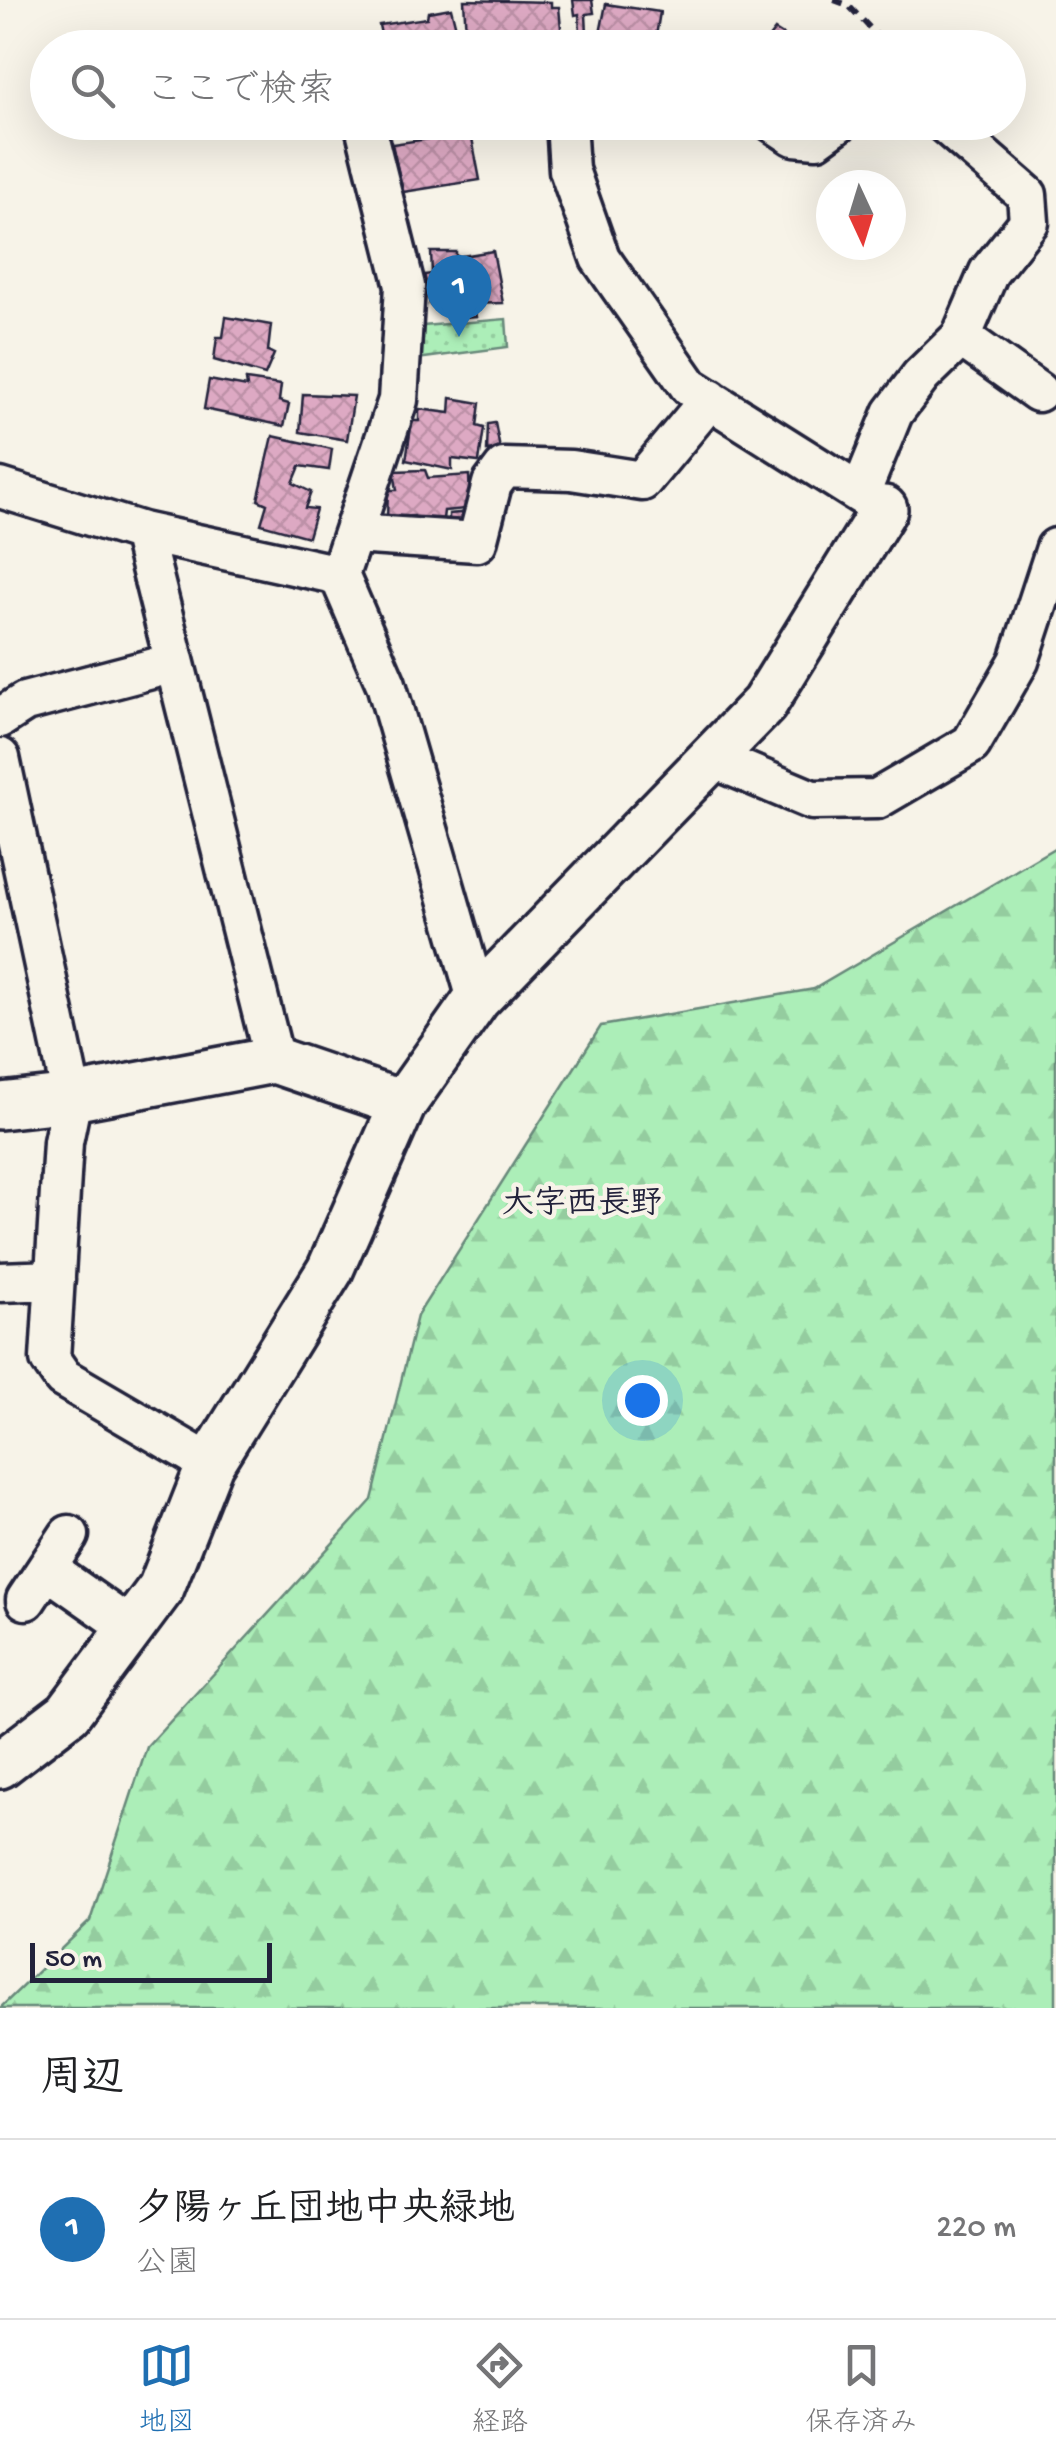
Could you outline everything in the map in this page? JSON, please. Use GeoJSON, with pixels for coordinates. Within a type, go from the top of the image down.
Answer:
{"type":"FeatureCollection","features":[{"type":"Feature","properties":{"kind":"street"},"geometry":{"type":"LineString","coordinates":[[368,140],[405,286],[398,400],[339,576],[386,684],[477,999]]}},
{"type":"Feature","properties":{"kind":"street"},"geometry":{"type":"LineString","coordinates":[[567,140],[569,170],[600,258],[690,387],[872,501]]}},
{"type":"Feature","properties":{"kind":"street"},"geometry":{"type":"LineString","coordinates":[[0,1765],[68,1713],[161,1588],[210,1464],[330,1270],[403,1104],[477,999],[764,704],[872,501],[893,413],[922,376],[961,337],[989,272],[1029,222],[1027,194],[964,140]]}},
{"type":"Feature","properties":{"kind":"street"},"geometry":{"type":"LineString","coordinates":[[961,337],[1038,392]]}},
{"type":"Feature","properties":{"kind":"street"},"geometry":{"type":"LineString","coordinates":[[353,534],[477,542],[492,484],[504,468],[570,470],[642,481],[710,399]]}},
{"type":"Feature","properties":{"kind":"street"},"geometry":{"type":"LineString","coordinates":[[0,488],[142,532],[339,576]]}},
{"type":"Feature","properties":{"kind":"street"},"geometry":{"type":"LineString","coordinates":[[142,532],[274,1060]]}},
{"type":"Feature","properties":{"kind":"street"},"geometry":{"type":"LineString","coordinates":[[712,758],[812,800],[878,799],[971,744],[1020,661],[1056,548]]}},
{"type":"Feature","properties":{"kind":"street"},"geometry":{"type":"LineString","coordinates":[[0,718],[24,702],[174,663]]}},
{"type":"Feature","properties":{"kind":"street"},"geometry":{"type":"LineString","coordinates":[[0,758],[72,1098],[63,1142],[50,1359],[63,1378],[210,1464]]}},
{"type":"Feature","properties":{"kind":"street"},"geometry":{"type":"LineString","coordinates":[[0,1106],[72,1098],[274,1060],[403,1104]]}},
{"type":"Feature","properties":{"kind":"street"},"geometry":{"type":"LineString","coordinates":[[0,1282],[55,1280]]}},
{"type":"Feature","properties":{"kind":"street"},"geometry":{"type":"LineString","coordinates":[[26,1600],[69,1535]]}},
{"type":"Feature","properties":{"kind":"street"},"geometry":{"type":"LineString","coordinates":[[47,1569],[131,1628]]}},
{"type":"Feature","properties":{"kind":"path"},"geometry":{"type":"LineString","coordinates":[[834,0],[848,5],[872,30]]}},
{"type":"Feature","properties":{"kind":"green space"},"geometry":{"type":"Polygon","coordinates":[[[506,319],[508,347],[409,360],[411,327],[506,319]]]}},
{"type":"Feature","properties":{"kind":"green space"},"geometry":{"type":"Polygon","coordinates":[[[1056,847],[1056,2008],[0,2008],[90,1921],[147,1747],[372,1500],[417,1316],[601,1026],[814,989],[1056,847]]]}},
{"type":"Feature","properties":{"kind":"building"},"geometry":{"type":"Polygon","coordinates":[[[464,0],[551,2],[551,7],[559,7],[561,30],[466,30],[464,0]]]}},
{"type":"Feature","properties":{"kind":"building"},"geometry":{"type":"Polygon","coordinates":[[[573,0],[592,0],[594,13],[586,14],[587,30],[580,30],[579,14],[575,15],[573,0]]]}},
{"type":"Feature","properties":{"kind":"building"},"geometry":{"type":"Polygon","coordinates":[[[606,4],[660,12],[657,30],[601,30],[606,4]]]}},
{"type":"Feature","properties":{"kind":"building"},"geometry":{"type":"Polygon","coordinates":[[[451,8],[456,30],[380,30],[379,25],[427,18],[428,12],[451,8]]]}},
{"type":"Feature","properties":{"kind":"building"},"geometry":{"type":"Polygon","coordinates":[[[472,140],[480,180],[403,192],[392,144],[472,140]]]}},
{"type":"Feature","properties":{"kind":"building"},"geometry":{"type":"Polygon","coordinates":[[[493,251],[503,303],[430,305],[424,275],[432,274],[431,252],[456,252],[456,257],[493,251]]]}},
{"type":"Feature","properties":{"kind":"building"},"geometry":{"type":"Polygon","coordinates":[[[474,306],[476,317],[449,319],[449,307],[474,306]]]}},
{"type":"Feature","properties":{"kind":"building"},"geometry":{"type":"Polygon","coordinates":[[[226,317],[271,325],[268,351],[274,354],[265,375],[214,360],[217,337],[223,337],[226,317]]]}},
{"type":"Feature","properties":{"kind":"building"},"geometry":{"type":"Polygon","coordinates":[[[209,380],[247,387],[246,380],[281,385],[279,401],[289,404],[284,426],[204,409],[209,380]]]}},
{"type":"Feature","properties":{"kind":"building"},"geometry":{"type":"Polygon","coordinates":[[[303,394],[354,396],[347,440],[300,432],[303,394]]]}},
{"type":"Feature","properties":{"kind":"building"},"geometry":{"type":"Polygon","coordinates":[[[451,398],[480,403],[477,426],[484,428],[479,462],[452,459],[452,470],[406,460],[412,421],[419,421],[419,409],[450,413],[451,398]]]}},
{"type":"Feature","properties":{"kind":"building"},"geometry":{"type":"Polygon","coordinates":[[[495,423],[500,449],[487,451],[488,424],[495,423]]]}},
{"type":"Feature","properties":{"kind":"building"},"geometry":{"type":"Polygon","coordinates":[[[273,436],[332,449],[329,470],[300,466],[293,483],[311,492],[305,508],[316,509],[308,537],[261,524],[267,504],[258,500],[273,436]]]}},
{"type":"Feature","properties":{"kind":"building"},"geometry":{"type":"Polygon","coordinates":[[[425,470],[428,478],[469,475],[470,502],[465,503],[466,509],[444,511],[443,519],[415,522],[414,516],[387,517],[388,490],[397,490],[394,471],[425,470]]]}},
{"type":"Feature","properties":{"kind":"building"},"geometry":{"type":"Polygon","coordinates":[[[472,512],[468,520],[449,524],[449,514],[472,512]]]}},
{"type":"Feature","properties":{"kind":"place","name":"夕陽ヶ丘団地中央緑地"},"geometry":{"type":"Point","coordinates":[459,337]}},
{"type":"Feature","properties":{"kind":"district","name":"大字西長野"},"geometry":{"type":"Point","coordinates":[582,1206]}}]}
